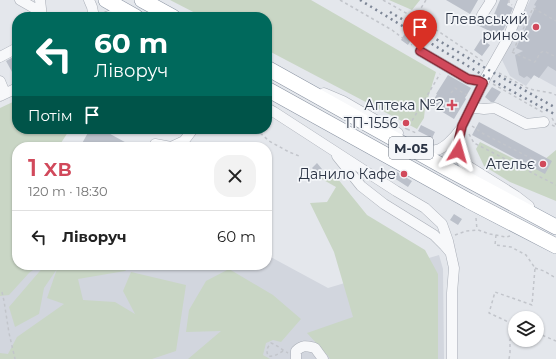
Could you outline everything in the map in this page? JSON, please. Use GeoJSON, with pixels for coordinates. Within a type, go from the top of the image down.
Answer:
{"type":"FeatureCollection","features":[{"type":"Feature","properties":{"kind":"highway"},"geometry":{"type":"LineString","coordinates":[[106,0],[127,12]]}},
{"type":"Feature","properties":{"kind":"highway"},"geometry":{"type":"LineString","coordinates":[[142,0],[164,12]]}},
{"type":"Feature","properties":{"kind":"highway","name":"М-05"},"geometry":{"type":"LineString","coordinates":[[272,71],[554,225]]}},
{"type":"Feature","properties":{"kind":"highway","name":"М-05"},"geometry":{"type":"LineString","coordinates":[[272,92],[469,201],[556,246]]}},
{"type":"Feature","properties":{"kind":"street"},"geometry":{"type":"LineString","coordinates":[[20,0],[38,12]]}},
{"type":"Feature","properties":{"kind":"street"},"geometry":{"type":"LineString","coordinates":[[40,0],[42,12]]}},
{"type":"Feature","properties":{"kind":"street"},"geometry":{"type":"LineString","coordinates":[[89,0],[93,12]]}},
{"type":"Feature","properties":{"kind":"street"},"geometry":{"type":"LineString","coordinates":[[482,15],[490,0]]}},
{"type":"Feature","properties":{"kind":"street"},"geometry":{"type":"LineString","coordinates":[[523,0],[507,40],[484,82],[471,101],[458,143],[458,151],[463,163],[516,196],[554,225]]}},
{"type":"Feature","properties":{"kind":"street"},"geometry":{"type":"LineString","coordinates":[[0,57],[12,51]]}},
{"type":"Feature","properties":{"kind":"street"},"geometry":{"type":"LineString","coordinates":[[420,51],[468,79],[484,82]]}},
{"type":"Feature","properties":{"kind":"street"},"geometry":{"type":"LineString","coordinates":[[272,71],[343,101],[425,149],[436,150],[446,145],[463,128]]}},
{"type":"Feature","properties":{"kind":"street"},"geometry":{"type":"LineString","coordinates":[[0,81],[3,94]]}},
{"type":"Feature","properties":{"kind":"street"},"geometry":{"type":"LineString","coordinates":[[471,101],[476,108],[495,108],[526,124],[544,122]]}},
{"type":"Feature","properties":{"kind":"street"},"geometry":{"type":"LineString","coordinates":[[272,111],[425,208],[442,224],[452,254],[454,268],[452,293],[452,359]]}},
{"type":"Feature","properties":{"kind":"street"},"geometry":{"type":"LineString","coordinates":[[182,142],[189,134]]}},
{"type":"Feature","properties":{"kind":"street"},"geometry":{"type":"LineString","coordinates":[[332,149],[361,186],[384,204],[434,235],[452,254]]}},
{"type":"Feature","properties":{"kind":"street"},"geometry":{"type":"LineString","coordinates":[[384,204],[386,198],[391,193],[396,191]]}},
{"type":"Feature","properties":{"kind":"street"},"geometry":{"type":"LineString","coordinates":[[424,229],[431,225],[434,220],[434,216]]}},
{"type":"Feature","properties":{"kind":"street"},"geometry":{"type":"LineString","coordinates":[[296,359],[296,351],[300,347],[305,346],[315,348],[323,359]]}},
{"type":"Feature","properties":{"kind":"path"},"geometry":{"type":"LineString","coordinates":[[340,0],[392,30],[420,51]]}},
{"type":"Feature","properties":{"kind":"path"},"geometry":{"type":"LineString","coordinates":[[384,0],[438,31],[486,63]]}},
{"type":"Feature","properties":{"kind":"path"},"geometry":{"type":"LineString","coordinates":[[415,18],[426,0]]}},
{"type":"Feature","properties":{"kind":"path"},"geometry":{"type":"LineString","coordinates":[[513,52],[533,8],[556,21]]}},
{"type":"Feature","properties":{"kind":"path"},"geometry":{"type":"LineString","coordinates":[[509,50],[534,62],[540,53],[544,51],[556,57]]}},
{"type":"Feature","properties":{"kind":"path"},"geometry":{"type":"LineString","coordinates":[[407,129],[445,66]]}},
{"type":"Feature","properties":{"kind":"path"},"geometry":{"type":"LineString","coordinates":[[495,71],[529,90],[556,95]]}},
{"type":"Feature","properties":{"kind":"path"},"geometry":{"type":"LineString","coordinates":[[484,82],[553,118],[556,125]]}},
{"type":"Feature","properties":{"kind":"path"},"geometry":{"type":"LineString","coordinates":[[451,94],[454,88],[471,101]]}},
{"type":"Feature","properties":{"kind":"path"},"geometry":{"type":"LineString","coordinates":[[540,163],[482,133],[469,124],[463,128],[474,143],[556,185]]}},
{"type":"Feature","properties":{"kind":"path"},"geometry":{"type":"LineString","coordinates":[[401,125],[419,135]]}},
{"type":"Feature","properties":{"kind":"path"},"geometry":{"type":"LineString","coordinates":[[261,134],[270,142]]}},
{"type":"Feature","properties":{"kind":"path"},"geometry":{"type":"LineString","coordinates":[[272,143],[299,156]]}},
{"type":"Feature","properties":{"kind":"path"},"geometry":{"type":"LineString","coordinates":[[469,201],[477,212],[476,218],[478,230]]}},
{"type":"Feature","properties":{"kind":"path"},"geometry":{"type":"LineString","coordinates":[[447,238],[466,231],[478,230],[506,237],[532,233]]}},
{"type":"Feature","properties":{"kind":"path"},"geometry":{"type":"LineString","coordinates":[[496,235],[495,245],[511,248],[526,255],[535,268],[556,278]]}},
{"type":"Feature","properties":{"kind":"path"},"geometry":{"type":"LineString","coordinates":[[508,322],[490,313],[495,292],[532,305],[535,268]]}},
{"type":"Feature","properties":{"kind":"path"},"geometry":{"type":"LineString","coordinates":[[0,294],[2,292],[15,359]]}},
{"type":"Feature","properties":{"kind":"path"},"geometry":{"type":"LineString","coordinates":[[544,336],[556,341]]}},
{"type":"Feature","properties":{"kind":"path"},"geometry":{"type":"LineString","coordinates":[[271,343],[276,344],[283,350],[272,356],[268,356],[266,351],[271,343]]}},
{"type":"Feature","properties":{"kind":"path"},"geometry":{"type":"LineString","coordinates":[[509,359],[510,347]]}},
{"type":"Feature","properties":{"kind":"shaded area","name":"Глеваський ринок"},"geometry":{"type":"Polygon","coordinates":[[[530,0],[556,0],[556,87],[534,75],[526,86],[510,76],[501,58],[530,0]]]}},
{"type":"Feature","properties":{"kind":"shaded area"},"geometry":{"type":"Polygon","coordinates":[[[0,132],[49,136],[60,142],[12,142],[12,270],[272,270],[272,258],[328,288],[439,255],[443,269],[444,359],[0,359],[0,132]]]}},
{"type":"Feature","properties":{"kind":"green space"},"geometry":{"type":"Polygon","coordinates":[[[170,0],[311,0],[436,72],[425,108],[424,118],[417,129],[272,53],[272,12],[193,12],[170,0]]]}},
{"type":"Feature","properties":{"kind":"green space"},"geometry":{"type":"Polygon","coordinates":[[[389,0],[420,0],[412,10],[389,0]]]}},
{"type":"Feature","properties":{"kind":"green space"},"geometry":{"type":"Polygon","coordinates":[[[12,102],[12,134],[67,134],[62,142],[12,142],[12,270],[33,270],[9,295],[0,296],[0,108],[12,102]]]}},
{"type":"Feature","properties":{"kind":"green space"},"geometry":{"type":"Polygon","coordinates":[[[480,142],[522,163],[538,165],[556,150],[556,201],[510,182],[484,166],[476,149],[480,142]]]}},
{"type":"Feature","properties":{"kind":"green space"},"geometry":{"type":"Polygon","coordinates":[[[333,173],[367,215],[425,250],[438,274],[438,359],[330,359],[307,333],[353,317],[334,252],[310,203],[327,202],[336,187],[320,178],[333,173]]]}},
{"type":"Feature","properties":{"kind":"green space"},"geometry":{"type":"Polygon","coordinates":[[[41,270],[56,270],[44,288],[39,314],[15,327],[9,307],[41,270]]]}},
{"type":"Feature","properties":{"kind":"green space"},"geometry":{"type":"Polygon","coordinates":[[[57,270],[126,270],[78,279],[83,300],[115,302],[135,314],[123,291],[131,272],[186,285],[176,351],[152,359],[0,359],[0,353],[8,354],[17,337],[64,304],[47,298],[57,270]]]}},
{"type":"Feature","properties":{"kind":"green space"},"geometry":{"type":"Polygon","coordinates":[[[227,270],[231,270],[273,295],[301,319],[281,342],[273,340],[266,343],[263,355],[270,359],[188,359],[221,331],[186,332],[189,310],[206,281],[227,270]]]}},
{"type":"Feature","properties":{"kind":"building"},"geometry":{"type":"Polygon","coordinates":[[[446,0],[478,0],[470,14],[446,0]]]}},
{"type":"Feature","properties":{"kind":"building"},"geometry":{"type":"Polygon","coordinates":[[[500,0],[509,0],[507,5],[513,8],[500,36],[477,25],[479,21],[484,21],[490,24],[500,0]]]}},
{"type":"Feature","properties":{"kind":"building","name":"Глеваський ринок"},"geometry":{"type":"Polygon","coordinates":[[[537,0],[556,0],[556,71],[548,66],[539,78],[534,75],[531,79],[527,76],[524,78],[519,75],[515,55],[523,51],[516,48],[536,6],[534,5],[537,0]]]}},
{"type":"Feature","properties":{"kind":"building"},"geometry":{"type":"Polygon","coordinates":[[[405,33],[412,38],[408,45],[401,40],[405,33]]]}},
{"type":"Feature","properties":{"kind":"building"},"geometry":{"type":"Polygon","coordinates":[[[481,39],[490,45],[482,56],[474,50],[481,39]]]}},
{"type":"Feature","properties":{"kind":"building"},"geometry":{"type":"Polygon","coordinates":[[[12,58],[12,72],[6,61],[12,58]]]}},
{"type":"Feature","properties":{"kind":"building"},"geometry":{"type":"Polygon","coordinates":[[[448,75],[471,88],[454,119],[431,105],[448,75]]]}},
{"type":"Feature","properties":{"kind":"building"},"geometry":{"type":"Polygon","coordinates":[[[492,87],[501,92],[494,102],[491,102],[485,97],[492,87]]]}},
{"type":"Feature","properties":{"kind":"building"},"geometry":{"type":"Polygon","coordinates":[[[479,122],[552,161],[545,174],[472,135],[479,122]]]}},
{"type":"Feature","properties":{"kind":"building"},"geometry":{"type":"Polygon","coordinates":[[[421,125],[435,132],[432,138],[418,131],[421,125]]]}},
{"type":"Feature","properties":{"kind":"building"},"geometry":{"type":"Polygon","coordinates":[[[87,134],[110,134],[125,142],[83,142],[87,134]]]}},
{"type":"Feature","properties":{"kind":"building"},"geometry":{"type":"Polygon","coordinates":[[[317,163],[322,169],[317,173],[312,168],[317,163]]]}},
{"type":"Feature","properties":{"kind":"building"},"geometry":{"type":"Polygon","coordinates":[[[397,172],[412,181],[408,187],[394,178],[397,172]]]}},
{"type":"Feature","properties":{"kind":"building"},"geometry":{"type":"Polygon","coordinates":[[[454,214],[462,219],[458,225],[450,220],[454,214]]]}},
{"type":"Feature","properties":{"kind":"railway"},"geometry":{"type":"LineString","coordinates":[[360,0],[486,77],[556,115]]}},
{"type":"Feature","properties":{"kind":"railway"},"geometry":{"type":"LineString","coordinates":[[390,12],[556,108]]}},
{"type":"Feature","properties":{"kind":"place","name":"Глеваський ринок"},"geometry":{"type":"Point","coordinates":[536,27]}},
{"type":"Feature","properties":{"kind":"place","name":"Аптека №2"},"geometry":{"type":"Point","coordinates":[452,105]}},
{"type":"Feature","properties":{"kind":"place","name":"ТП-1556"},"geometry":{"type":"Point","coordinates":[406,123]}},
{"type":"Feature","properties":{"kind":"place","name":"Ательє"},"geometry":{"type":"Point","coordinates":[543,164]}},
{"type":"Feature","properties":{"kind":"place","name":"Данило Кафе"},"geometry":{"type":"Point","coordinates":[404,174]}},
{"type":"Feature","properties":{"kind":"route"},"geometry":{"type":"LineString","coordinates":[[420,51],[468,79],[483,83],[462,126],[458,143],[458,151]]}}]}
